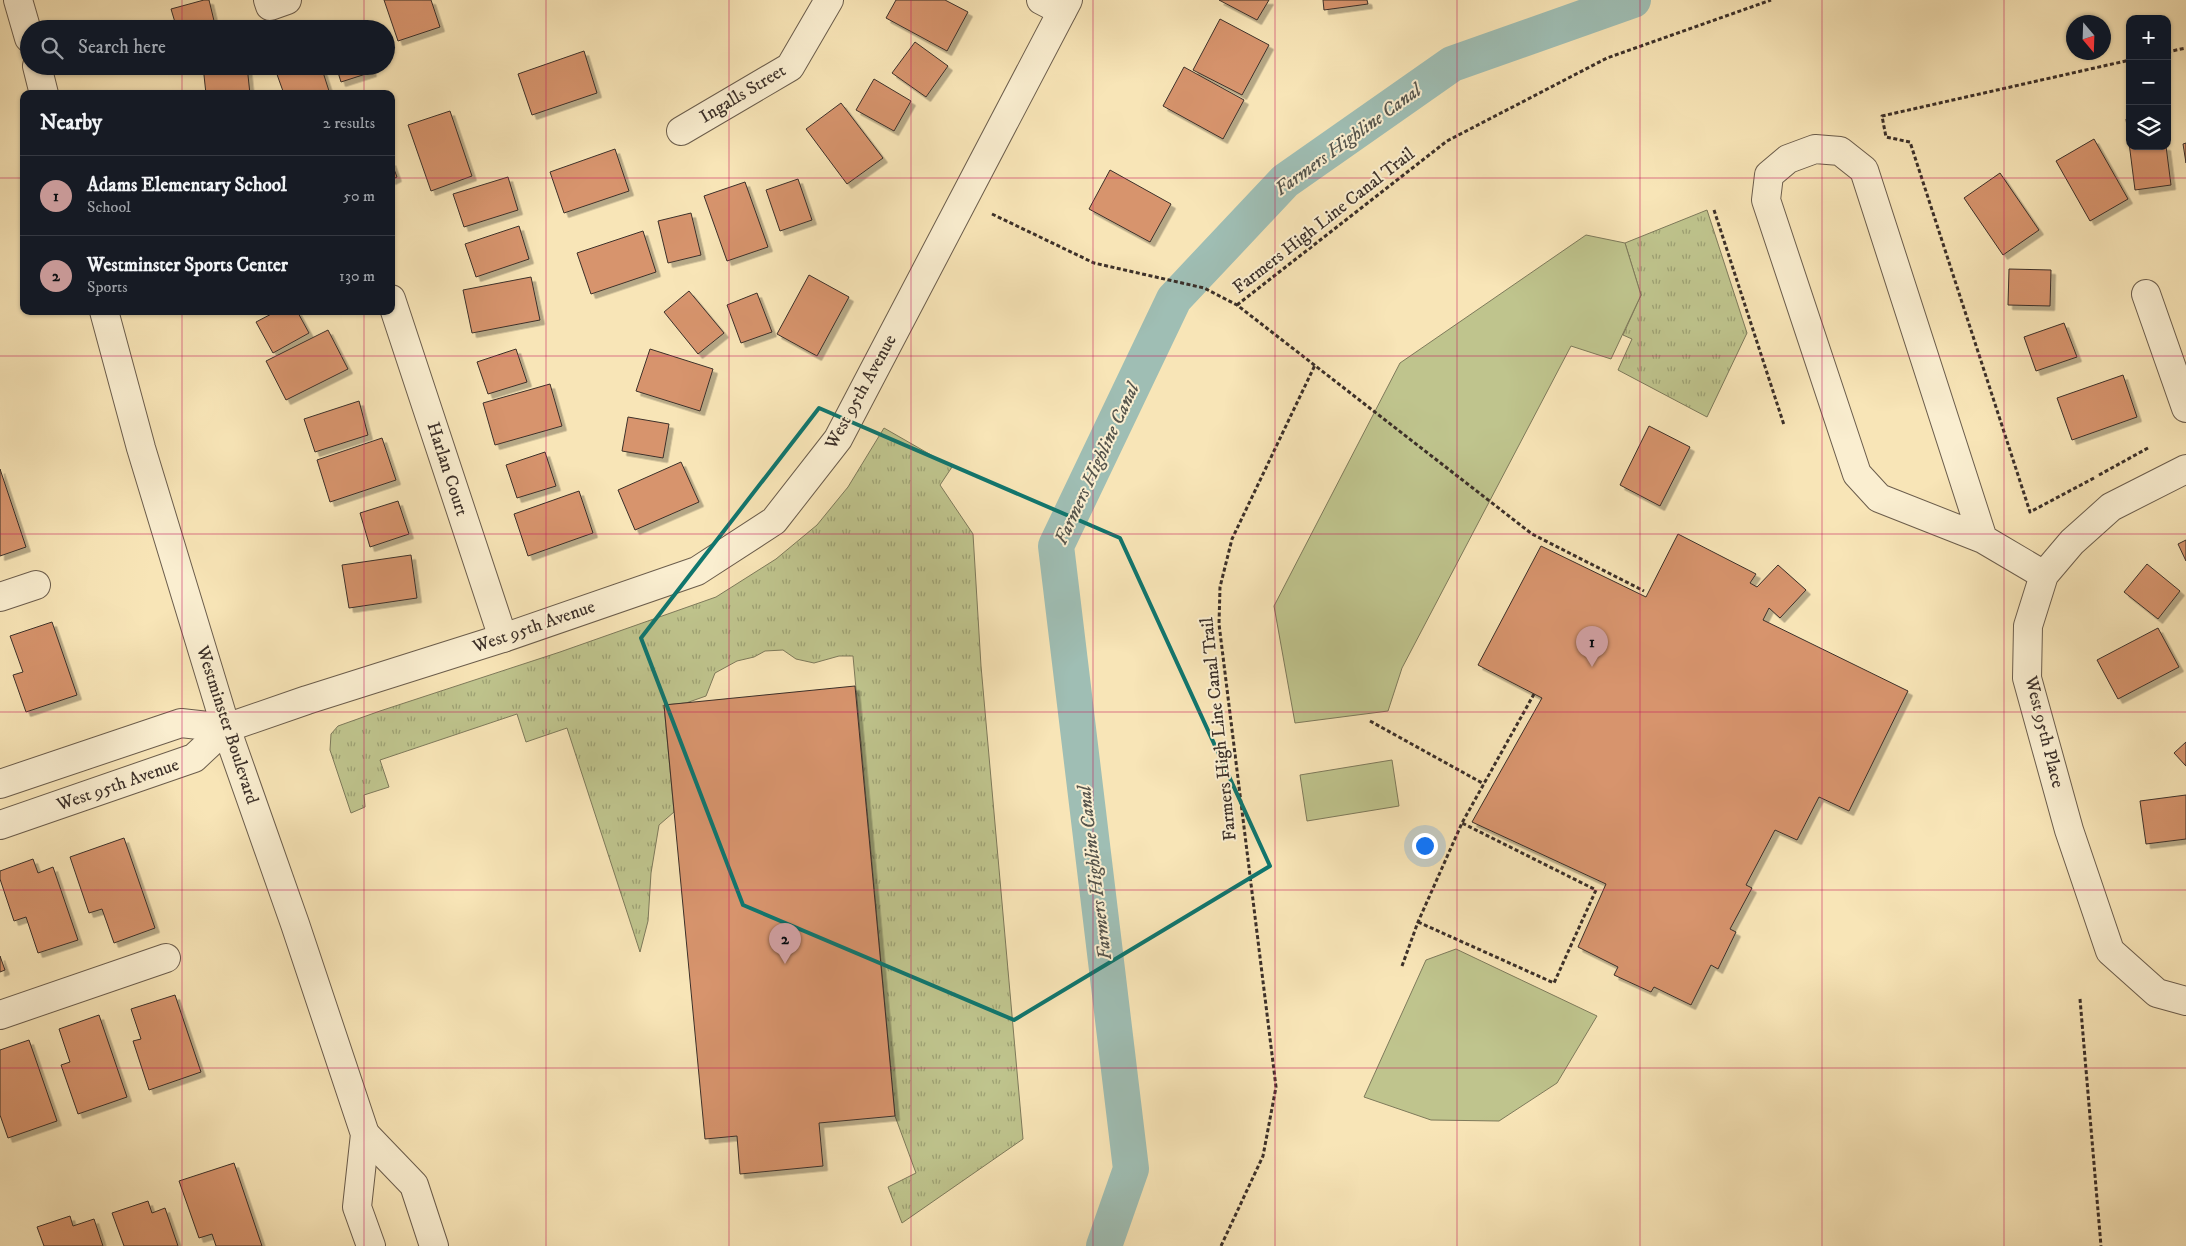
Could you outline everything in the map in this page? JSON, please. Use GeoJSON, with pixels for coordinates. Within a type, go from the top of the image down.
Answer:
{"type":"FeatureCollection","features":[{"type":"Feature","properties":{"kind":"street"},"geometry":{"type":"LineString","coordinates":[[18,0],[24,20]]}},
{"type":"Feature","properties":{"kind":"street"},"geometry":{"type":"LineString","coordinates":[[268,0],[270,6],[287,0]]}},
{"type":"Feature","properties":{"kind":"street","name":"Ingalls Street"},"geometry":{"type":"LineString","coordinates":[[681,131],[790,68],[829,0]]}},
{"type":"Feature","properties":{"kind":"street","name":"West 95th Avenue"},"geometry":{"type":"LineString","coordinates":[[0,825],[194,758],[226,728],[307,700],[503,638],[697,571],[774,521],[838,439],[964,201],[1057,4]]}},
{"type":"Feature","properties":{"kind":"street"},"geometry":{"type":"LineString","coordinates":[[39,75],[43,90]]}},
{"type":"Feature","properties":{"kind":"street"},"geometry":{"type":"LineString","coordinates":[[1983,539],[1864,170],[1840,151],[1815,149],[1788,159],[1769,175],[1766,200],[1857,474],[1879,498],[1983,539],[2044,576]]}},
{"type":"Feature","properties":{"kind":"street"},"geometry":{"type":"LineString","coordinates":[[2146,294],[2186,408]]}},
{"type":"Feature","properties":{"kind":"street","name":"Harlan Court"},"geometry":{"type":"LineString","coordinates":[[395,311],[503,638]]}},
{"type":"Feature","properties":{"kind":"street","name":"Westminster Boulevard"},"geometry":{"type":"LineString","coordinates":[[105,315],[141,448],[226,728],[295,924],[365,1134],[358,1207],[371,1246]]}},
{"type":"Feature","properties":{"kind":"street","name":"West 95th Place"},"geometry":{"type":"LineString","coordinates":[[2186,469],[2111,508],[2072,542],[2044,576],[2028,626],[2027,678],[2069,830],[2110,951],[2157,993],[2186,1001]]}},
{"type":"Feature","properties":{"kind":"street"},"geometry":{"type":"LineString","coordinates":[[0,597],[36,585]]}},
{"type":"Feature","properties":{"kind":"street","name":"West 95th Avenue"},"geometry":{"type":"LineString","coordinates":[[0,784],[181,723],[226,728]]}},
{"type":"Feature","properties":{"kind":"street"},"geometry":{"type":"LineString","coordinates":[[0,1016],[166,958]]}},
{"type":"Feature","properties":{"kind":"street","name":"Westminster Boulevard"},"geometry":{"type":"LineString","coordinates":[[365,1134],[414,1185],[434,1246]]}},
{"type":"Feature","properties":{"kind":"path","name":"Farmers High Line Canal Trail"},"geometry":{"type":"LineString","coordinates":[[1221,1246],[1263,1156],[1276,1086],[1219,624],[1220,588],[1232,539],[1315,365],[1237,305],[1447,141],[1608,58],[1772,0]]}},
{"type":"Feature","properties":{"kind":"path"},"geometry":{"type":"LineString","coordinates":[[2171,51],[2186,48]]}},
{"type":"Feature","properties":{"kind":"path"},"geometry":{"type":"LineString","coordinates":[[2126,61],[1882,116],[1886,137],[1910,142],[2030,512],[2148,448]]}},
{"type":"Feature","properties":{"kind":"path"},"geometry":{"type":"LineString","coordinates":[[964,201],[1094,263],[1204,288],[1237,305]]}},
{"type":"Feature","properties":{"kind":"path"},"geometry":{"type":"LineString","coordinates":[[1714,210],[1784,425]]}},
{"type":"Feature","properties":{"kind":"path"},"geometry":{"type":"LineString","coordinates":[[1315,365],[1532,534],[1644,591]]}},
{"type":"Feature","properties":{"kind":"path"},"geometry":{"type":"LineString","coordinates":[[1402,966],[1418,922],[1462,823],[1534,694]]}},
{"type":"Feature","properties":{"kind":"path"},"geometry":{"type":"LineString","coordinates":[[1370,721],[1484,784]]}},
{"type":"Feature","properties":{"kind":"path"},"geometry":{"type":"LineString","coordinates":[[1418,922],[1554,983],[1596,890],[1462,823]]}},
{"type":"Feature","properties":{"kind":"path"},"geometry":{"type":"LineString","coordinates":[[2080,999],[2101,1246]]}},
{"type":"Feature","properties":{"kind":"highlighted area"},"geometry":{"type":"Polygon","coordinates":[[[819,408],[1120,538],[1270,866],[1014,1020],[743,905],[641,638],[819,408]]]}},
{"type":"Feature","properties":{"kind":"green space"},"geometry":{"type":"Polygon","coordinates":[[[1707,210],[1747,333],[1707,417],[1618,370],[1632,339],[1623,335],[1641,295],[1625,243],[1707,210]]]}},
{"type":"Feature","properties":{"kind":"green space"},"geometry":{"type":"Polygon","coordinates":[[[1586,235],[1625,243],[1641,295],[1611,359],[1571,346],[1402,668],[1388,711],[1295,723],[1274,606],[1400,363],[1586,235]]]}},
{"type":"Feature","properties":{"kind":"green space"},"geometry":{"type":"Polygon","coordinates":[[[884,428],[952,467],[940,485],[973,534],[981,666],[1023,1139],[902,1223],[888,1187],[916,1173],[895,1116],[853,656],[839,656],[814,663],[796,659],[783,650],[765,651],[754,657],[737,661],[715,673],[706,696],[686,703],[664,705],[674,812],[659,825],[651,873],[648,921],[640,952],[567,728],[526,742],[517,714],[380,760],[389,787],[364,795],[365,807],[351,813],[330,750],[331,734],[338,726],[560,652],[716,597],[776,559],[817,525],[848,487],[884,428]]]}},
{"type":"Feature","properties":{"kind":"green space"},"geometry":{"type":"Polygon","coordinates":[[[1392,760],[1399,806],[1307,821],[1300,775],[1392,760]]]}},
{"type":"Feature","properties":{"kind":"green space"},"geometry":{"type":"Polygon","coordinates":[[[1456,949],[1597,1016],[1557,1083],[1499,1121],[1431,1120],[1364,1097],[1426,960],[1456,949]]]}},
{"type":"Feature","properties":{"kind":"building"},"geometry":{"type":"Polygon","coordinates":[[[209,0],[214,20],[174,20],[171,9],[209,0]]]}},
{"type":"Feature","properties":{"kind":"building"},"geometry":{"type":"Polygon","coordinates":[[[384,0],[431,0],[440,27],[398,41],[395,32],[395,20],[391,20],[384,0]]]}},
{"type":"Feature","properties":{"kind":"building"},"geometry":{"type":"Polygon","coordinates":[[[896,0],[945,0],[968,12],[947,51],[886,18],[896,0]]]}},
{"type":"Feature","properties":{"kind":"building"},"geometry":{"type":"Polygon","coordinates":[[[1219,0],[1269,0],[1257,20],[1219,0]]]}},
{"type":"Feature","properties":{"kind":"building"},"geometry":{"type":"Polygon","coordinates":[[[1323,0],[1367,0],[1368,4],[1324,10],[1323,0]]]}},
{"type":"Feature","properties":{"kind":"building"},"geometry":{"type":"Polygon","coordinates":[[[1220,19],[1269,45],[1242,95],[1193,70],[1220,19]]]}},
{"type":"Feature","properties":{"kind":"building"},"geometry":{"type":"Polygon","coordinates":[[[915,42],[948,66],[926,97],[892,73],[915,42]]]}},
{"type":"Feature","properties":{"kind":"building"},"geometry":{"type":"Polygon","coordinates":[[[584,51],[597,93],[532,115],[518,74],[584,51]]]}},
{"type":"Feature","properties":{"kind":"building"},"geometry":{"type":"Polygon","coordinates":[[[1184,67],[1244,100],[1223,139],[1163,106],[1184,67]]]}},
{"type":"Feature","properties":{"kind":"building"},"geometry":{"type":"Polygon","coordinates":[[[204,75],[248,75],[250,90],[206,90],[204,75]]]}},
{"type":"Feature","properties":{"kind":"building"},"geometry":{"type":"Polygon","coordinates":[[[277,75],[324,75],[329,90],[283,90],[277,75]]]}},
{"type":"Feature","properties":{"kind":"building"},"geometry":{"type":"Polygon","coordinates":[[[339,75],[363,75],[341,82],[339,75]]]}},
{"type":"Feature","properties":{"kind":"building"},"geometry":{"type":"Polygon","coordinates":[[[874,79],[911,101],[894,131],[856,110],[874,79]]]}},
{"type":"Feature","properties":{"kind":"building"},"geometry":{"type":"Polygon","coordinates":[[[841,103],[883,158],[847,184],[806,129],[841,103]]]}},
{"type":"Feature","properties":{"kind":"building"},"geometry":{"type":"Polygon","coordinates":[[[450,111],[472,176],[431,191],[408,125],[450,111]]]}},
{"type":"Feature","properties":{"kind":"building"},"geometry":{"type":"Polygon","coordinates":[[[2094,139],[2128,199],[2090,221],[2056,161],[2094,139]]]}},
{"type":"Feature","properties":{"kind":"building"},"geometry":{"type":"Polygon","coordinates":[[[2186,143],[2186,163],[2183,144],[2186,143]]]}},
{"type":"Feature","properties":{"kind":"building"},"geometry":{"type":"Polygon","coordinates":[[[615,149],[629,191],[564,213],[550,172],[615,149]]]}},
{"type":"Feature","properties":{"kind":"building"},"geometry":{"type":"Polygon","coordinates":[[[2130,150],[2167,150],[2171,185],[2135,190],[2130,150]]]}},
{"type":"Feature","properties":{"kind":"building"},"geometry":{"type":"Polygon","coordinates":[[[1110,170],[1171,204],[1150,242],[1089,209],[1110,170]]]}},
{"type":"Feature","properties":{"kind":"building"},"geometry":{"type":"Polygon","coordinates":[[[2000,173],[2039,230],[2003,255],[1964,198],[2000,173]]]}},
{"type":"Feature","properties":{"kind":"building"},"geometry":{"type":"Polygon","coordinates":[[[508,177],[518,210],[464,227],[453,194],[508,177]]]}},
{"type":"Feature","properties":{"kind":"building"},"geometry":{"type":"Polygon","coordinates":[[[798,179],[812,220],[780,231],[766,190],[798,179]]]}},
{"type":"Feature","properties":{"kind":"building"},"geometry":{"type":"Polygon","coordinates":[[[745,182],[768,247],[727,261],[704,196],[745,182]]]}},
{"type":"Feature","properties":{"kind":"building"},"geometry":{"type":"Polygon","coordinates":[[[691,213],[701,255],[668,263],[658,221],[691,213]]]}},
{"type":"Feature","properties":{"kind":"building"},"geometry":{"type":"Polygon","coordinates":[[[519,226],[529,259],[476,277],[465,244],[519,226]]]}},
{"type":"Feature","properties":{"kind":"building"},"geometry":{"type":"Polygon","coordinates":[[[643,231],[656,272],[591,294],[577,253],[643,231]]]}},
{"type":"Feature","properties":{"kind":"building"},"geometry":{"type":"Polygon","coordinates":[[[2009,269],[2051,270],[2050,306],[2008,305],[2009,269]]]}},
{"type":"Feature","properties":{"kind":"building"},"geometry":{"type":"Polygon","coordinates":[[[809,275],[849,297],[817,356],[777,334],[809,275]]]}},
{"type":"Feature","properties":{"kind":"building"},"geometry":{"type":"Polygon","coordinates":[[[531,277],[540,320],[472,333],[463,290],[531,277]]]}},
{"type":"Feature","properties":{"kind":"building"},"geometry":{"type":"Polygon","coordinates":[[[689,291],[724,333],[698,354],[664,312],[689,291]]]}},
{"type":"Feature","properties":{"kind":"building"},"geometry":{"type":"Polygon","coordinates":[[[757,293],[772,332],[741,343],[727,305],[757,293]]]}},
{"type":"Feature","properties":{"kind":"building"},"geometry":{"type":"Polygon","coordinates":[[[269,315],[299,315],[309,333],[273,353],[256,322],[269,315]]]}},
{"type":"Feature","properties":{"kind":"building"},"geometry":{"type":"Polygon","coordinates":[[[2064,323],[2077,357],[2036,371],[2024,337],[2064,323]]]}},
{"type":"Feature","properties":{"kind":"building"},"geometry":{"type":"Polygon","coordinates":[[[328,330],[348,369],[286,400],[266,361],[328,330]]]}},
{"type":"Feature","properties":{"kind":"building"},"geometry":{"type":"Polygon","coordinates":[[[516,349],[527,382],[488,394],[477,362],[516,349]]]}},
{"type":"Feature","properties":{"kind":"building"},"geometry":{"type":"Polygon","coordinates":[[[650,349],[713,369],[700,411],[636,391],[650,349]]]}},
{"type":"Feature","properties":{"kind":"building"},"geometry":{"type":"Polygon","coordinates":[[[2123,375],[2137,417],[2072,440],[2057,398],[2123,375]]]}},
{"type":"Feature","properties":{"kind":"building"},"geometry":{"type":"Polygon","coordinates":[[[550,384],[562,426],[495,445],[483,403],[550,384]]]}},
{"type":"Feature","properties":{"kind":"building"},"geometry":{"type":"Polygon","coordinates":[[[359,401],[368,435],[315,452],[304,419],[359,401]]]}},
{"type":"Feature","properties":{"kind":"building"},"geometry":{"type":"Polygon","coordinates":[[[628,417],[669,424],[663,458],[622,451],[628,417]]]}},
{"type":"Feature","properties":{"kind":"building"},"geometry":{"type":"Polygon","coordinates":[[[1649,426],[1690,447],[1660,506],[1620,485],[1649,426]]]}},
{"type":"Feature","properties":{"kind":"building"},"geometry":{"type":"Polygon","coordinates":[[[382,438],[396,480],[330,502],[317,460],[382,438]]]}},
{"type":"Feature","properties":{"kind":"building"},"geometry":{"type":"Polygon","coordinates":[[[545,452],[556,486],[517,498],[506,465],[545,452]]]}},
{"type":"Feature","properties":{"kind":"building"},"geometry":{"type":"Polygon","coordinates":[[[681,462],[699,502],[635,530],[618,490],[681,462]]]}},
{"type":"Feature","properties":{"kind":"building"},"geometry":{"type":"Polygon","coordinates":[[[0,469],[26,547],[0,556],[0,469]]]}},
{"type":"Feature","properties":{"kind":"building"},"geometry":{"type":"Polygon","coordinates":[[[579,491],[593,533],[528,556],[514,514],[579,491]]]}},
{"type":"Feature","properties":{"kind":"building"},"geometry":{"type":"Polygon","coordinates":[[[398,501],[409,534],[370,547],[360,513],[398,501]]]}},
{"type":"Feature","properties":{"kind":"building"},"geometry":{"type":"Polygon","coordinates":[[[1678,534],[1756,574],[1750,583],[1757,587],[1778,565],[1806,590],[1780,618],[1769,608],[1763,620],[1908,691],[1849,811],[1819,797],[1797,840],[1775,830],[1746,885],[1752,888],[1730,929],[1736,932],[1718,969],[1711,965],[1691,1005],[1654,987],[1651,992],[1614,975],[1618,967],[1578,947],[1606,884],[1472,822],[1542,698],[1478,665],[1541,546],[1646,597],[1678,534]]]}},
{"type":"Feature","properties":{"kind":"building"},"geometry":{"type":"Polygon","coordinates":[[[2186,540],[2186,561],[2178,544],[2186,540]]]}},
{"type":"Feature","properties":{"kind":"building"},"geometry":{"type":"Polygon","coordinates":[[[411,555],[417,598],[349,608],[342,565],[411,555]]]}},
{"type":"Feature","properties":{"kind":"building"},"geometry":{"type":"Polygon","coordinates":[[[2147,564],[2180,591],[2158,619],[2124,592],[2147,564]]]}},
{"type":"Feature","properties":{"kind":"building"},"geometry":{"type":"Polygon","coordinates":[[[52,622],[77,695],[26,712],[13,675],[23,672],[10,636],[52,622]]]}},
{"type":"Feature","properties":{"kind":"building"},"geometry":{"type":"Polygon","coordinates":[[[2158,628],[2179,667],[2118,699],[2097,660],[2158,628]]]}},
{"type":"Feature","properties":{"kind":"building"},"geometry":{"type":"Polygon","coordinates":[[[855,686],[895,1116],[819,1123],[823,1166],[740,1174],[737,1136],[705,1139],[664,705],[855,686]]]}},
{"type":"Feature","properties":{"kind":"building"},"geometry":{"type":"Polygon","coordinates":[[[2186,742],[2186,766],[2174,753],[2186,742]]]}},
{"type":"Feature","properties":{"kind":"building"},"geometry":{"type":"Polygon","coordinates":[[[2186,795],[2186,839],[2146,844],[2140,801],[2186,795]]]}},
{"type":"Feature","properties":{"kind":"building"},"geometry":{"type":"Polygon","coordinates":[[[124,838],[155,928],[114,943],[102,909],[89,913],[70,857],[124,838]]]}},
{"type":"Feature","properties":{"kind":"building"},"geometry":{"type":"Polygon","coordinates":[[[33,859],[38,873],[53,867],[78,940],[38,953],[26,917],[14,921],[0,879],[0,871],[33,859]]]}},
{"type":"Feature","properties":{"kind":"building"},"geometry":{"type":"Polygon","coordinates":[[[0,956],[5,970],[0,972],[0,956]]]}},
{"type":"Feature","properties":{"kind":"building"},"geometry":{"type":"Polygon","coordinates":[[[175,995],[201,1072],[149,1090],[133,1041],[141,1039],[131,1009],[175,995]]]}},
{"type":"Feature","properties":{"kind":"building"},"geometry":{"type":"Polygon","coordinates":[[[99,1015],[127,1097],[78,1114],[61,1065],[70,1062],[59,1029],[99,1015]]]}},
{"type":"Feature","properties":{"kind":"building"},"geometry":{"type":"Polygon","coordinates":[[[29,1040],[57,1121],[8,1138],[0,1115],[0,1050],[29,1040]]]}},
{"type":"Feature","properties":{"kind":"building"},"geometry":{"type":"Polygon","coordinates":[[[234,1163],[262,1246],[216,1246],[212,1234],[199,1238],[179,1181],[234,1163]]]}},
{"type":"Feature","properties":{"kind":"building"},"geometry":{"type":"Polygon","coordinates":[[[148,1201],[152,1213],[165,1208],[178,1246],[124,1246],[112,1213],[148,1201]]]}},
{"type":"Feature","properties":{"kind":"building"},"geometry":{"type":"Polygon","coordinates":[[[70,1216],[73,1226],[94,1219],[103,1246],[44,1246],[37,1227],[70,1216]]]}},
{"type":"Feature","properties":{"kind":"waterway","name":"Farmers Highline Canal"},"geometry":{"type":"LineString","coordinates":[[1104,1246],[1131,1169],[1056,546],[1174,299],[1285,181],[1452,64],[1633,0]]}},
{"type":"Feature","properties":{"kind":"place","name":"Adams Elementary School"},"geometry":{"type":"Point","coordinates":[1592,667]}},
{"type":"Feature","properties":{"kind":"place","name":"Westminster Sports Center"},"geometry":{"type":"Point","coordinates":[785,964]}}]}
